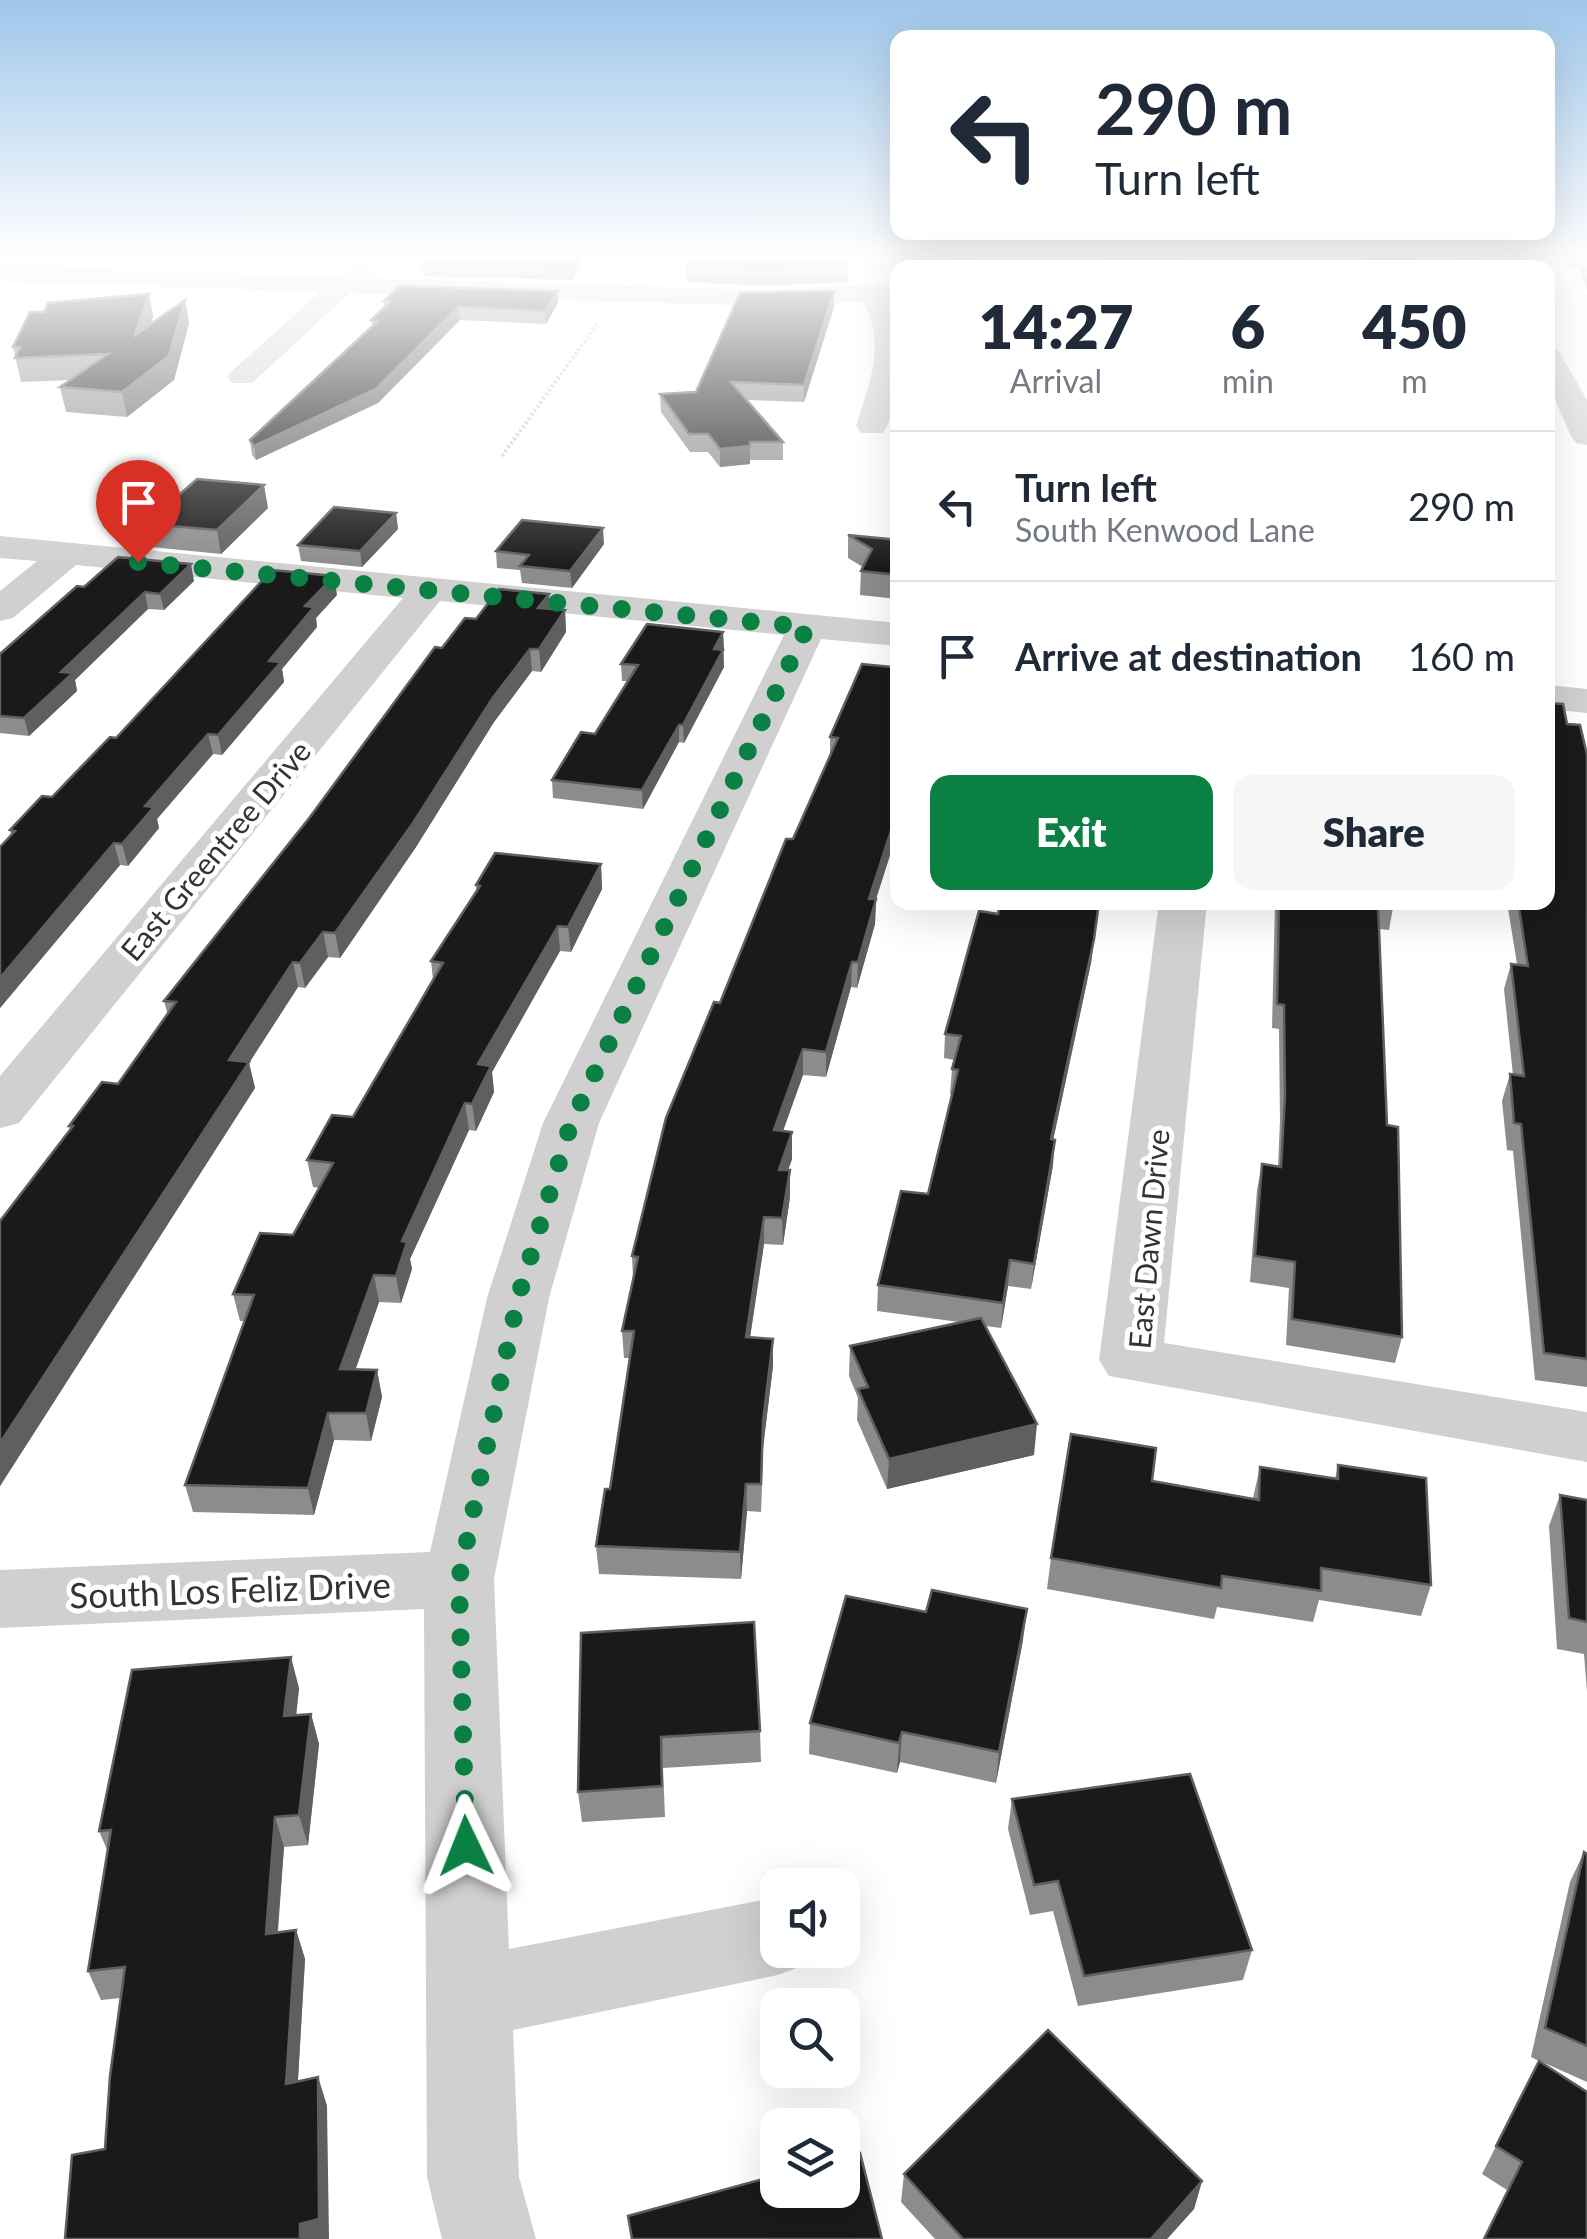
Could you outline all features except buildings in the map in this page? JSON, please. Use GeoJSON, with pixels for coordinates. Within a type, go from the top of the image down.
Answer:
{"type":"FeatureCollection","features":[{"type":"Feature","properties":{"kind":"street"},"geometry":{"type":"LineString","coordinates":[[242,377],[262,359]]}},
{"type":"Feature","properties":{"kind":"street"},"geometry":{"type":"LineString","coordinates":[[872,426],[890,364]]}},
{"type":"Feature","properties":{"kind":"street"},"geometry":{"type":"LineString","coordinates":[[1555,369],[1586,427]]}},
{"type":"Feature","properties":{"kind":"street"},"geometry":{"type":"LineString","coordinates":[[0,547],[890,635]]}},
{"type":"Feature","properties":{"kind":"street"},"geometry":{"type":"LineString","coordinates":[[0,610],[66,555]]}},
{"type":"Feature","properties":{"kind":"street","name":"East Greentree Drive"},"geometry":{"type":"LineString","coordinates":[[0,1111],[430,589]]}},
{"type":"Feature","properties":{"kind":"street"},"geometry":{"type":"LineString","coordinates":[[489,2239],[474,2177],[459,1579],[518,1298],[571,1123],[807,627]]}},
{"type":"Feature","properties":{"kind":"street"},"geometry":{"type":"LineString","coordinates":[[1555,699],[1587,701]]}},
{"type":"Feature","properties":{"kind":"street","name":"East Dawn Drive"},"geometry":{"type":"LineString","coordinates":[[1181,910],[1131,1360],[1587,1437]]}},
{"type":"Feature","properties":{"kind":"street","name":"South Los Feliz Drive"},"geometry":{"type":"LineString","coordinates":[[0,1598],[459,1579]]}},
{"type":"Feature","properties":{"kind":"street"},"geometry":{"type":"LineString","coordinates":[[469,1998],[760,1940]]}},
{"type":"Feature","properties":{"kind":"path"},"geometry":{"type":"LineString","coordinates":[[502,456],[572,359]]}},
{"type":"Feature","properties":{"kind":"route"},"geometry":{"type":"LineString","coordinates":[[138,562],[807,627],[571,1123],[518,1298],[459,1579],[466,1846]]}}]}
